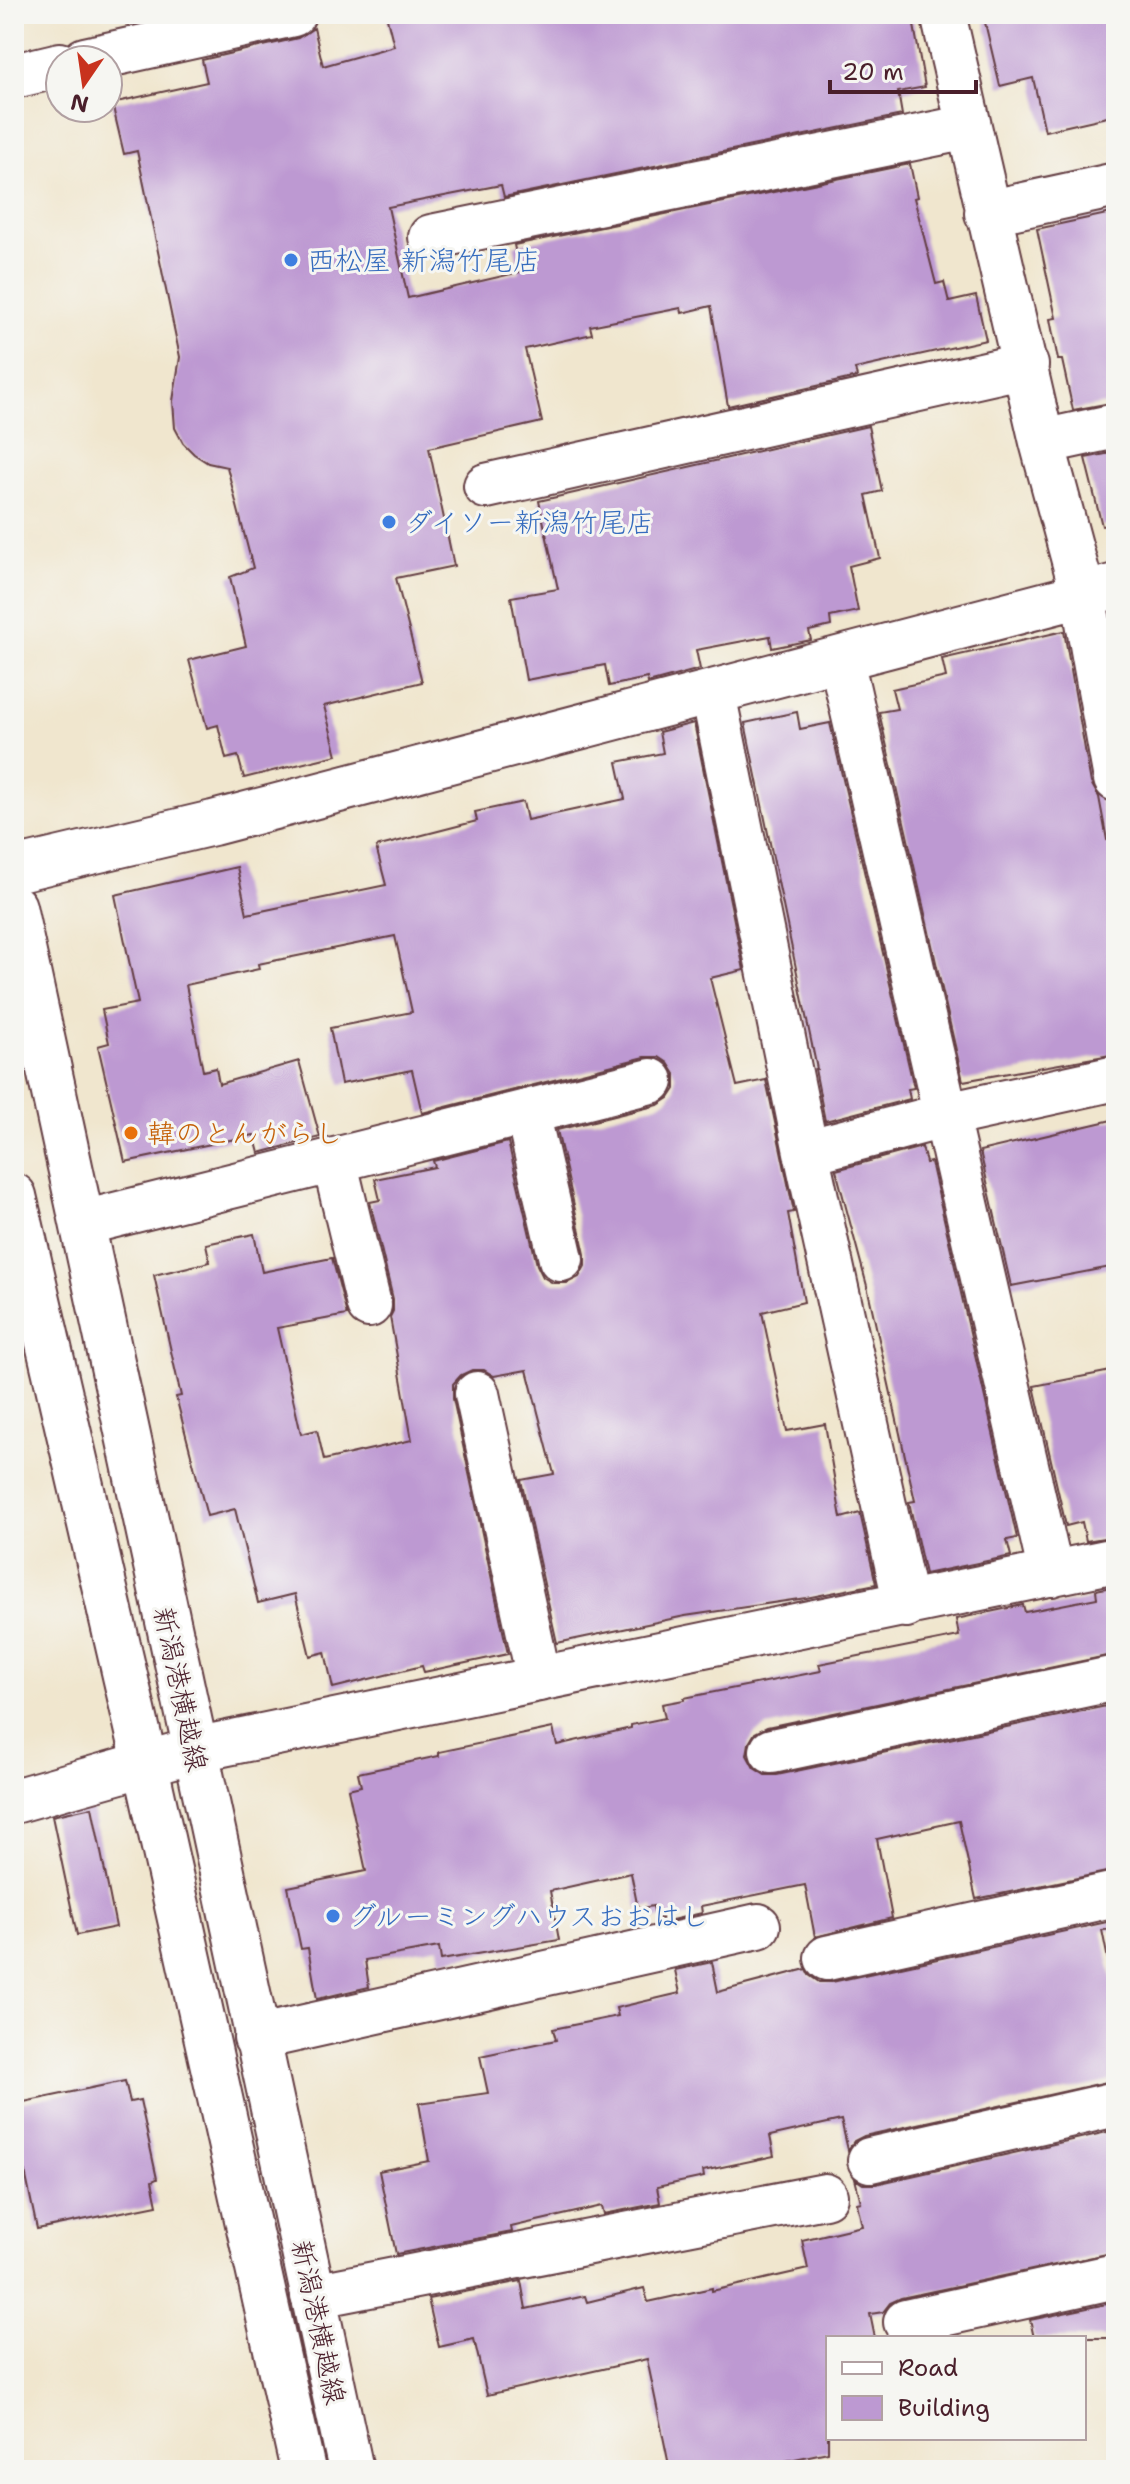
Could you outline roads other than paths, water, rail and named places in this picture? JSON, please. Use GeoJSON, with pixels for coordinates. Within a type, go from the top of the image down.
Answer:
{"type":"FeatureCollection","features":[{"type":"Feature","properties":{"kind":"street"},"geometry":{"type":"LineString","coordinates":[[124,51],[293,14]]}},
{"type":"Feature","properties":{"kind":"street"},"geometry":{"type":"LineString","coordinates":[[943,14],[1042,442],[1100,590],[1116,779]]}},
{"type":"Feature","properties":{"kind":"street"},"geometry":{"type":"LineString","coordinates":[[14,76],[44,69]]}},
{"type":"Feature","properties":{"kind":"street"},"geometry":{"type":"LineString","coordinates":[[431,237],[968,127]]}},
{"type":"Feature","properties":{"kind":"street"},"geometry":{"type":"LineString","coordinates":[[987,213],[1116,185]]}},
{"type":"Feature","properties":{"kind":"street"},"geometry":{"type":"LineString","coordinates":[[486,486],[1026,365]]}},
{"type":"Feature","properties":{"kind":"street"},"geometry":{"type":"LineString","coordinates":[[1042,442],[1116,426]]}},
{"type":"Feature","properties":{"kind":"street"},"geometry":{"type":"LineString","coordinates":[[14,870],[213,823],[1100,590]]}},
{"type":"Feature","properties":{"kind":"street"},"geometry":{"type":"LineString","coordinates":[[841,659],[1051,1574]]}},
{"type":"Feature","properties":{"kind":"street"},"geometry":{"type":"LineString","coordinates":[[713,693],[806,1152],[906,1605]]}},
{"type":"Feature","properties":{"kind":"street","name":"新潟港横越線"},"geometry":{"type":"LineString","coordinates":[[14,907],[351,2470]]}},
{"type":"Feature","properties":{"kind":"street"},"geometry":{"type":"LineString","coordinates":[[806,1152],[947,1115],[1116,1078]]}},
{"type":"Feature","properties":{"kind":"street"},"geometry":{"type":"LineString","coordinates":[[83,1223],[651,1081]]}},
{"type":"Feature","properties":{"kind":"street"},"geometry":{"type":"LineString","coordinates":[[527,1112],[561,1259]]}},
{"type":"Feature","properties":{"kind":"street"},"geometry":{"type":"LineString","coordinates":[[334,1160],[369,1305]]}},
{"type":"Feature","properties":{"kind":"street","name":"新潟港横越線"},"geometry":{"type":"LineString","coordinates":[[14,1196],[145,1762],[303,2470]]}},
{"type":"Feature","properties":{"kind":"street"},"geometry":{"type":"LineString","coordinates":[[477,1394],[539,1679]]}},
{"type":"Feature","properties":{"kind":"street"},"geometry":{"type":"LineString","coordinates":[[14,1801],[194,1750],[1116,1560]]}},
{"type":"Feature","properties":{"kind":"street"},"geometry":{"type":"LineString","coordinates":[[772,1751],[1116,1678]]}},
{"type":"Feature","properties":{"kind":"street"},"geometry":{"type":"LineString","coordinates":[[827,1958],[1116,1894]]}},
{"type":"Feature","properties":{"kind":"street"},"geometry":{"type":"LineString","coordinates":[[256,2038],[758,1926]]}},
{"type":"Feature","properties":{"kind":"street"},"geometry":{"type":"LineString","coordinates":[[870,2160],[1116,2104]]}},
{"type":"Feature","properties":{"kind":"street"},"geometry":{"type":"LineString","coordinates":[[313,2296],[825,2196]]}},
{"type":"Feature","properties":{"kind":"street"},"geometry":{"type":"LineString","coordinates":[[906,2322],[1116,2276]]}},
{"type":"Feature","properties":{"kind":"place","name":"西松屋 新潟竹尾店"},"geometry":{"type":"Point","coordinates":[291,260]}},
{"type":"Feature","properties":{"kind":"place","name":"ダイソー新潟竹尾店"},"geometry":{"type":"Point","coordinates":[389,522]}},
{"type":"Feature","properties":{"kind":"place","name":"韓のとんがらし"},"geometry":{"type":"Point","coordinates":[131,1133]}},
{"type":"Feature","properties":{"kind":"place","name":"グルーミングハウスおおはし"},"geometry":{"type":"Point","coordinates":[333,1916]}}]}
